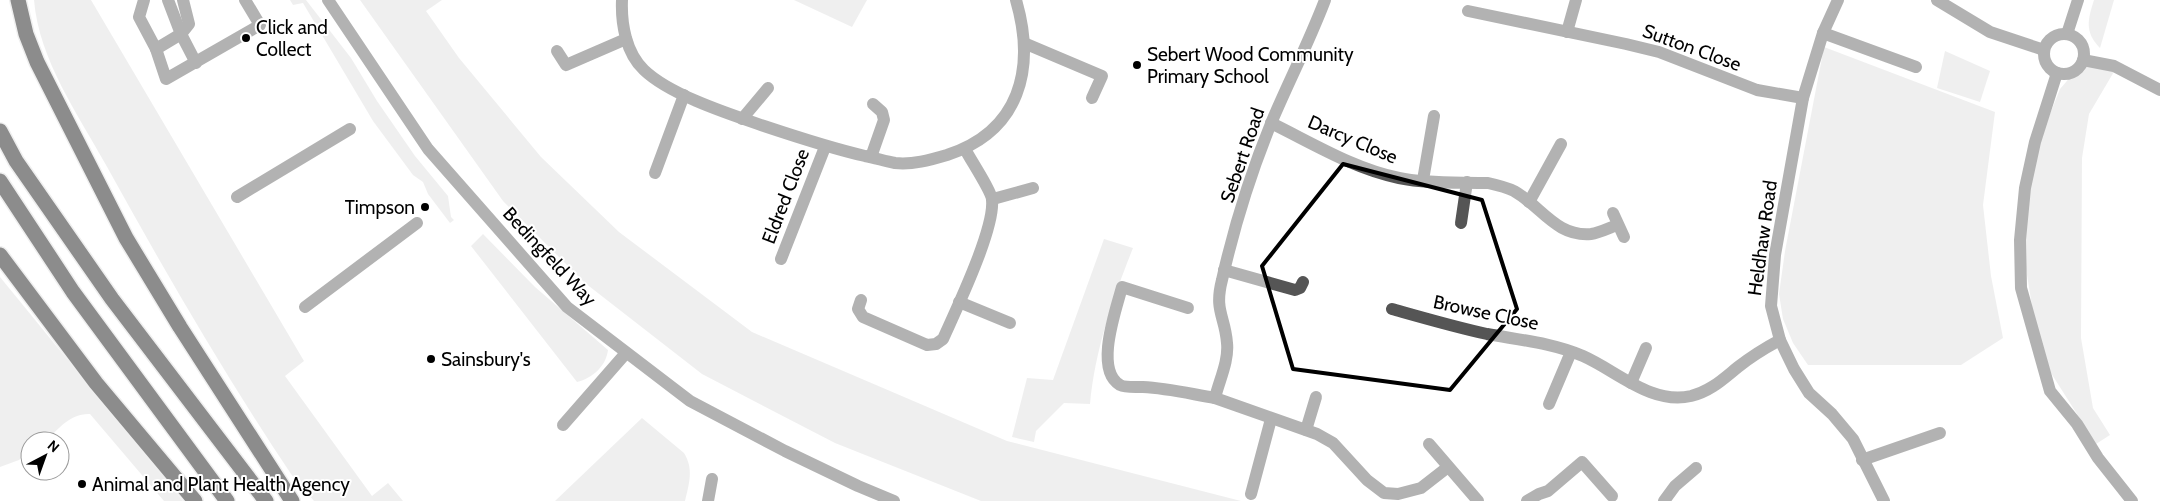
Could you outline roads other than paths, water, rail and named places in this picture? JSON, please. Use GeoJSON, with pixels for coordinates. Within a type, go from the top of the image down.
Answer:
{"type":"FeatureCollection","features":[{"type":"Feature","properties":{"kind":"highway"},"geometry":{"type":"LineString","coordinates":[[18,0],[26,34],[37,62],[126,238],[180,327],[292,501]]}},
{"type":"Feature","properties":{"kind":"highway"},"geometry":{"type":"LineString","coordinates":[[0,131],[16,160],[112,299],[266,501]]}},
{"type":"Feature","properties":{"kind":"highway"},"geometry":{"type":"LineString","coordinates":[[0,181],[73,292],[227,501]]}},
{"type":"Feature","properties":{"kind":"highway"},"geometry":{"type":"LineString","coordinates":[[0,255],[96,383],[195,501]]}},
{"type":"Feature","properties":{"kind":"street"},"geometry":{"type":"LineString","coordinates":[[144,0],[139,17],[156,49],[166,79],[260,25],[245,0]]}},
{"type":"Feature","properties":{"kind":"street"},"geometry":{"type":"LineString","coordinates":[[168,0],[181,34],[196,63]]}},
{"type":"Feature","properties":{"kind":"street"},"geometry":{"type":"LineString","coordinates":[[156,49],[181,34],[189,24],[183,0]]}},
{"type":"Feature","properties":{"kind":"street","name":"Bedingfeld Way"},"geometry":{"type":"LineString","coordinates":[[328,0],[428,149],[568,307],[690,401],[793,455],[894,501]]}},
{"type":"Feature","properties":{"kind":"street"},"geometry":{"type":"LineString","coordinates":[[622,0],[622,15],[626,39],[643,70],[661,83],[684,95],[742,118],[825,147],[895,163],[929,161],[965,149],[989,134],[1010,109],[1022,78],[1024,43],[1021,18],[1016,0]]}},
{"type":"Feature","properties":{"kind":"street","name":"Sebert Road"},"geometry":{"type":"LineString","coordinates":[[1214,398],[1226,360],[1227,343],[1218,309],[1218,295],[1224,270],[1246,195],[1271,123],[1314,28],[1324,0]]}},
{"type":"Feature","properties":{"kind":"street"},"geometry":{"type":"LineString","coordinates":[[1567,32],[1576,0]]}},
{"type":"Feature","properties":{"kind":"street","name":"Heldhaw Road"},"geometry":{"type":"LineString","coordinates":[[1838,0],[1823,33],[1803,98],[1775,255],[1771,306],[1780,340],[1794,369],[1809,393],[1832,414],[1853,439],[1884,501]]}},
{"type":"Feature","properties":{"kind":"street"},"geometry":{"type":"LineString","coordinates":[[1937,0],[1990,32],[2044,50]]}},
{"type":"Feature","properties":{"kind":"street"},"geometry":{"type":"LineString","coordinates":[[2068,34],[2078,0]]}},
{"type":"Feature","properties":{"kind":"street","name":"Sutton Close"},"geometry":{"type":"LineString","coordinates":[[1468,11],[1659,52],[1734,83],[1757,90],[1803,98]]}},
{"type":"Feature","properties":{"kind":"street"},"geometry":{"type":"LineString","coordinates":[[1823,33],[1916,68]]}},
{"type":"Feature","properties":{"kind":"street"},"geometry":{"type":"LineString","coordinates":[[2068,34],[2079,41],[2082,47],[2083,60],[2070,73],[2057,73],[2046,64],[2044,50],[2047,42],[2052,37],[2068,34]]}},
{"type":"Feature","properties":{"kind":"street"},"geometry":{"type":"LineString","coordinates":[[557,50],[566,65],[626,39]]}},
{"type":"Feature","properties":{"kind":"street"},"geometry":{"type":"LineString","coordinates":[[1024,43],[1102,76],[1092,98]]}},
{"type":"Feature","properties":{"kind":"street"},"geometry":{"type":"LineString","coordinates":[[2083,60],[2114,66],[2160,90]]}},
{"type":"Feature","properties":{"kind":"street"},"geometry":{"type":"LineString","coordinates":[[2057,73],[2035,142],[2026,188],[2020,240],[2021,288],[2050,391],[2078,424],[2098,458],[2132,501]]}},
{"type":"Feature","properties":{"kind":"street"},"geometry":{"type":"LineString","coordinates":[[742,118],[768,88]]}},
{"type":"Feature","properties":{"kind":"street"},"geometry":{"type":"LineString","coordinates":[[655,173],[684,95]]}},
{"type":"Feature","properties":{"kind":"street"},"geometry":{"type":"LineString","coordinates":[[872,157],[884,120],[882,112],[873,104]]}},
{"type":"Feature","properties":{"kind":"street","name":"Darcy Close"},"geometry":{"type":"LineString","coordinates":[[1423,180],[1434,116]]}},
{"type":"Feature","properties":{"kind":"street","name":"Darcy Close"},"geometry":{"type":"LineString","coordinates":[[1271,123],[1374,171],[1401,178],[1502,186],[1514,191],[1553,224],[1563,230],[1577,234],[1592,234],[1615,219],[1624,237]]}},
{"type":"Feature","properties":{"kind":"street"},"geometry":{"type":"LineString","coordinates":[[237,197],[350,129]]}},
{"type":"Feature","properties":{"kind":"street"},"geometry":{"type":"LineString","coordinates":[[1528,202],[1561,144]]}},
{"type":"Feature","properties":{"kind":"street","name":"Eldred Close"},"geometry":{"type":"LineString","coordinates":[[781,259],[825,147]]}},
{"type":"Feature","properties":{"kind":"street"},"geometry":{"type":"LineString","coordinates":[[861,300],[858,309],[863,317],[927,345],[936,344],[943,339],[984,239],[993,199],[965,149]]}},
{"type":"Feature","properties":{"kind":"street"},"geometry":{"type":"LineString","coordinates":[[1462,223],[1467,182]]}},
{"type":"Feature","properties":{"kind":"street"},"geometry":{"type":"LineString","coordinates":[[993,199],[1033,188]]}},
{"type":"Feature","properties":{"kind":"street"},"geometry":{"type":"LineString","coordinates":[[305,307],[417,223]]}},
{"type":"Feature","properties":{"kind":"street"},"geometry":{"type":"LineString","coordinates":[[1224,270],[1295,290],[1300,288],[1303,282]]}},
{"type":"Feature","properties":{"kind":"street"},"geometry":{"type":"LineString","coordinates":[[1188,308],[1122,287],[1107,351],[1109,367],[1114,379],[1121,386],[1159,388],[1214,398],[1306,430],[1333,443],[1367,480],[1384,493],[1398,494],[1421,488],[1448,467]]}},
{"type":"Feature","properties":{"kind":"street"},"geometry":{"type":"LineString","coordinates":[[959,302],[1010,323]]}},
{"type":"Feature","properties":{"kind":"street","name":"Browse Close"},"geometry":{"type":"LineString","coordinates":[[1392,310],[1571,352],[1585,357],[1651,393],[1672,397],[1706,392],[1761,350],[1780,340]]}},
{"type":"Feature","properties":{"kind":"street"},"geometry":{"type":"LineString","coordinates":[[1631,383],[1646,348]]}},
{"type":"Feature","properties":{"kind":"street"},"geometry":{"type":"LineString","coordinates":[[1549,404],[1571,352]]}},
{"type":"Feature","properties":{"kind":"street"},"geometry":{"type":"LineString","coordinates":[[563,425],[626,353]]}},
{"type":"Feature","properties":{"kind":"street"},"geometry":{"type":"LineString","coordinates":[[1306,430],[1316,397]]}},
{"type":"Feature","properties":{"kind":"street"},"geometry":{"type":"LineString","coordinates":[[1251,494],[1271,418]]}},
{"type":"Feature","properties":{"kind":"street"},"geometry":{"type":"LineString","coordinates":[[1862,460],[1940,433]]}},
{"type":"Feature","properties":{"kind":"street"},"geometry":{"type":"LineString","coordinates":[[1429,444],[1478,501]]}},
{"type":"Feature","properties":{"kind":"street"},"geometry":{"type":"LineString","coordinates":[[1526,501],[1548,491],[1582,462],[1612,496]]}},
{"type":"Feature","properties":{"kind":"street"},"geometry":{"type":"LineString","coordinates":[[1664,501],[1675,486],[1696,468]]}},
{"type":"Feature","properties":{"kind":"street"},"geometry":{"type":"LineString","coordinates":[[708,501],[712,479]]}},
{"type":"Feature","properties":{"kind":"place","name":"Click and Collect"},"geometry":{"type":"Point","coordinates":[246,38]}},
{"type":"Feature","properties":{"kind":"place","name":"Sebert Wood Community Primary School"},"geometry":{"type":"Point","coordinates":[1137,65]}},
{"type":"Feature","properties":{"kind":"place","name":"Timpson"},"geometry":{"type":"Point","coordinates":[425,207]}},
{"type":"Feature","properties":{"kind":"place","name":"Sainsbury's"},"geometry":{"type":"Point","coordinates":[431,359]}},
{"type":"Feature","properties":{"kind":"place","name":"Animal and Plant Health Agency"},"geometry":{"type":"Point","coordinates":[82,484]}}]}
